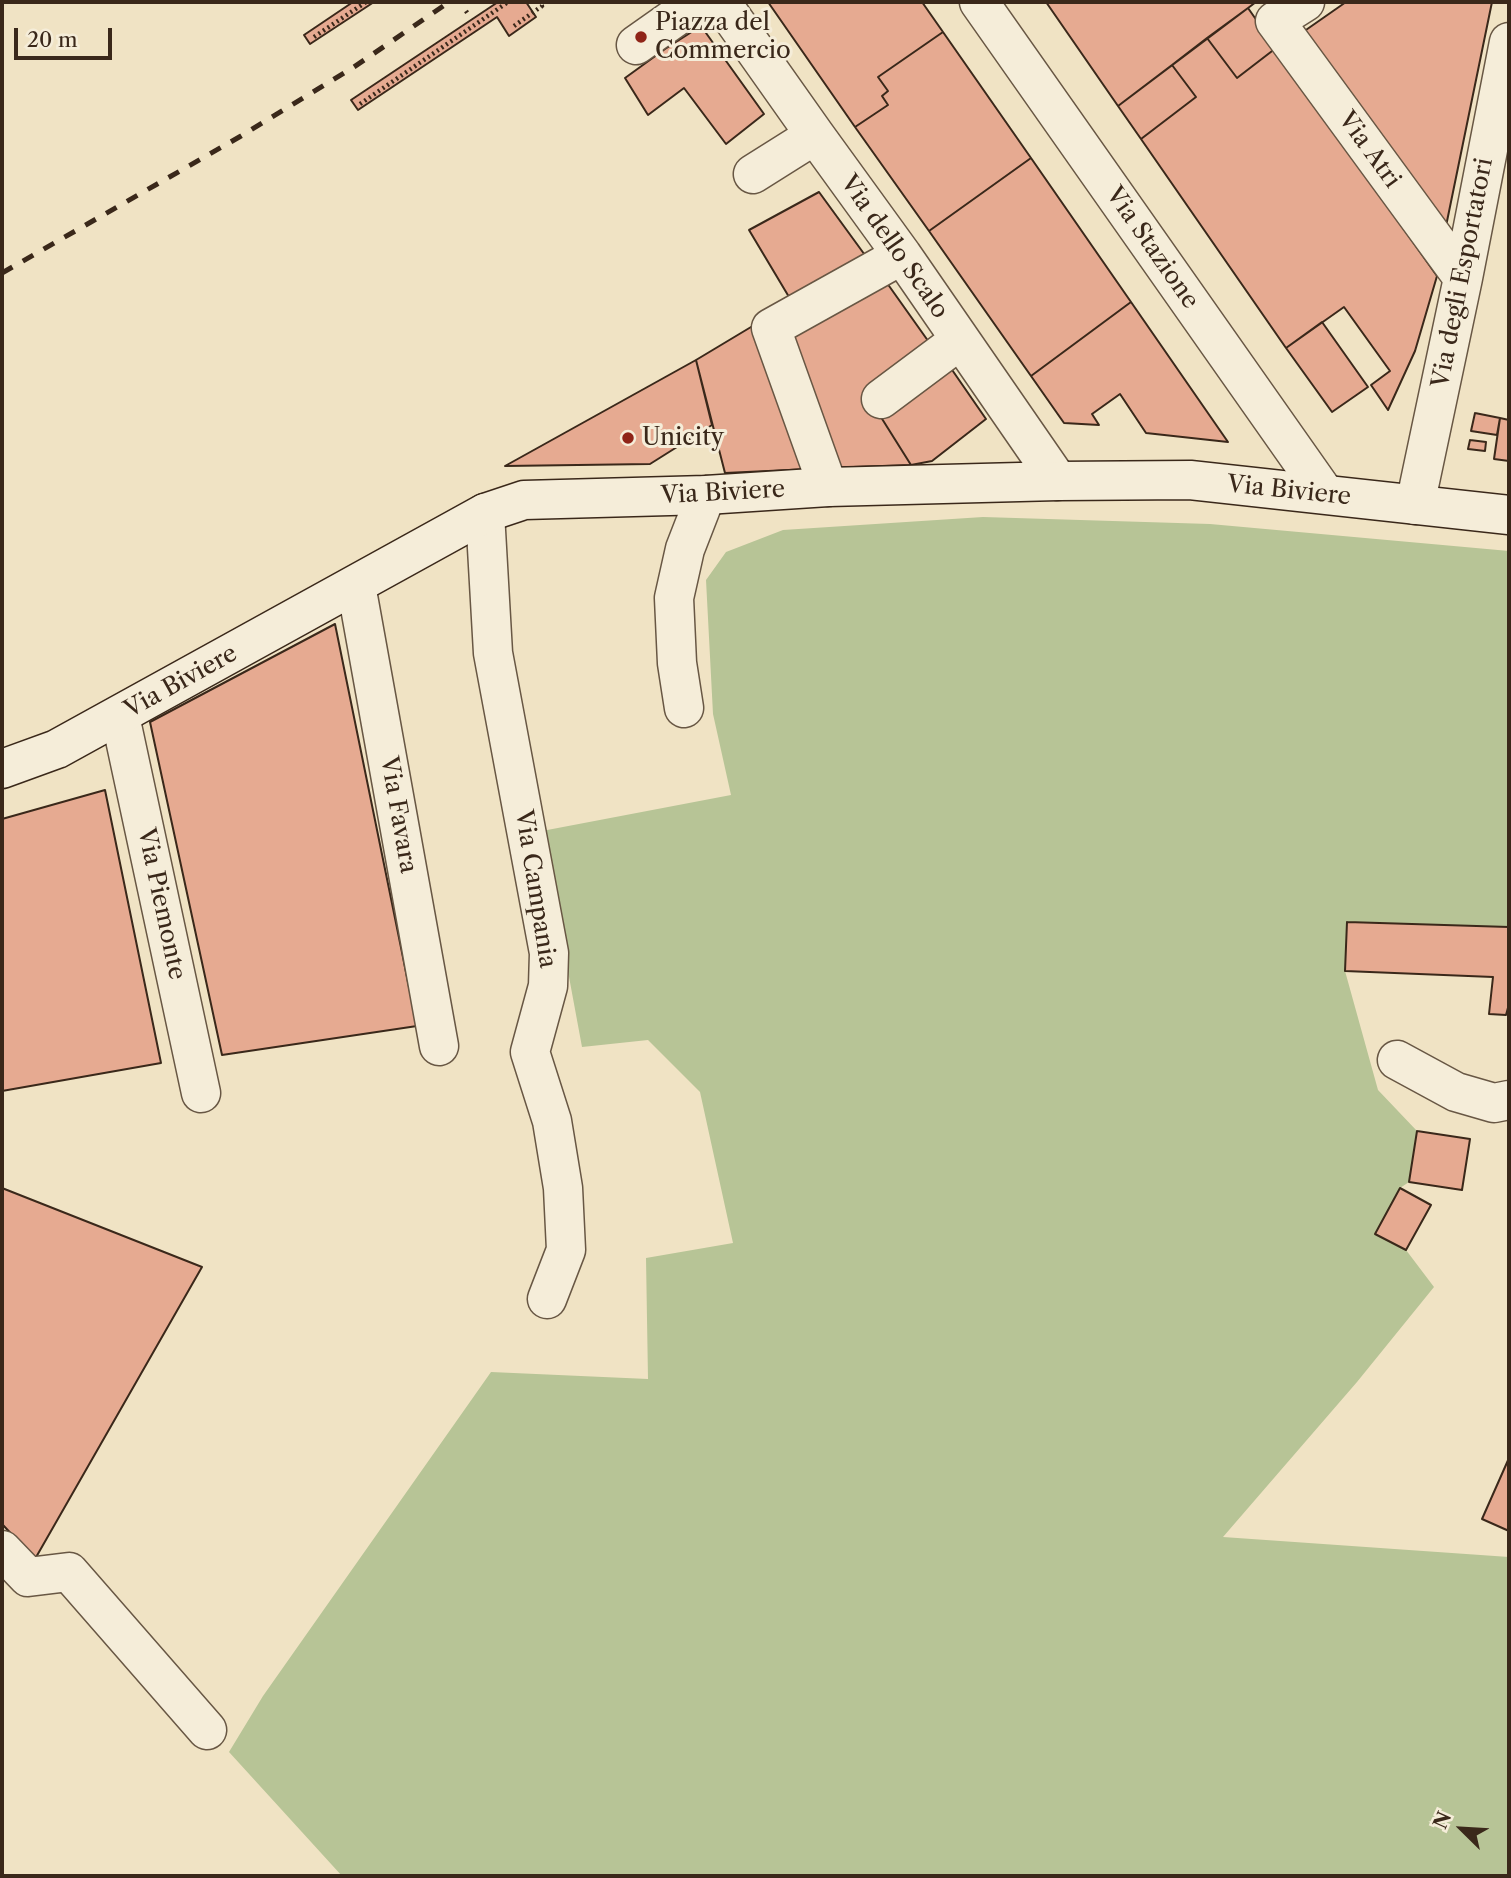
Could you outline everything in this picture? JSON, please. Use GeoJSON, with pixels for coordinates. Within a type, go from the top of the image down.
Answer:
{"type":"FeatureCollection","features":[{"type":"Feature","properties":{"kind":"street","name":"Via Stazione"},"geometry":{"type":"LineString","coordinates":[[979,2],[1325,494]]}},
{"type":"Feature","properties":{"kind":"street"},"geometry":{"type":"LineString","coordinates":[[636,46],[716,5]]}},
{"type":"Feature","properties":{"kind":"street","name":"Via dello Scalo"},"geometry":{"type":"LineString","coordinates":[[716,5],[902,255],[1059,481]]}},
{"type":"Feature","properties":{"kind":"street","name":"Via Atri"},"geometry":{"type":"LineString","coordinates":[[1290,11],[1463,278]]}},
{"type":"Feature","properties":{"kind":"street","name":"Via degli Esportatori"},"geometry":{"type":"LineString","coordinates":[[1415,505],[1509,42]]}},
{"type":"Feature","properties":{"kind":"street"},"geometry":{"type":"LineString","coordinates":[[753,174],[815,135]]}},
{"type":"Feature","properties":{"kind":"street"},"geometry":{"type":"LineString","coordinates":[[828,487],[771,328],[902,255]]}},
{"type":"Feature","properties":{"kind":"street"},"geometry":{"type":"LineString","coordinates":[[881,400],[960,340]]}},
{"type":"Feature","properties":{"kind":"street","name":"Via Biviere"},"geometry":{"type":"LineString","coordinates":[[3,771],[57,749],[120,716],[485,513],[524,500],[706,495],[828,487],[1190,480],[1509,515]]}},
{"type":"Feature","properties":{"kind":"street"},"geometry":{"type":"LineString","coordinates":[[684,708],[677,663],[674,598],[685,548],[706,495]]}},
{"type":"Feature","properties":{"kind":"street","name":"Via Campania"},"geometry":{"type":"LineString","coordinates":[[485,513],[494,653],[549,953],[548,986],[530,1052],[552,1121],[563,1188],[566,1250],[547,1299]]}},
{"type":"Feature","properties":{"kind":"street","name":"Via Favara"},"geometry":{"type":"LineString","coordinates":[[356,584],[439,1046]]}},
{"type":"Feature","properties":{"kind":"street","name":"Via Piemonte"},"geometry":{"type":"LineString","coordinates":[[120,716],[201,1093]]}},
{"type":"Feature","properties":{"kind":"street"},"geometry":{"type":"LineString","coordinates":[[1397,1060],[1456,1092],[1494,1103],[1509,1100]]}},
{"type":"Feature","properties":{"kind":"street"},"geometry":{"type":"LineString","coordinates":[[2,1549],[28,1577],[69,1572],[207,1730]]}},
{"type":"Feature","properties":{"kind":"path"},"geometry":{"type":"LineString","coordinates":[[314,37],[366,2]]}},
{"type":"Feature","properties":{"kind":"path"},"geometry":{"type":"LineString","coordinates":[[360,104],[508,2]]}},
{"type":"Feature","properties":{"kind":"path"},"geometry":{"type":"LineString","coordinates":[[514,26],[542,6],[539,2]]}},
{"type":"Feature","properties":{"kind":"green space"},"geometry":{"type":"Polygon","coordinates":[[[983,517],[1210,524],[1509,551],[1509,927],[1347,923],[1345,971],[1378,1090],[1417,1131],[1409,1182],[1400,1188],[1376,1234],[1406,1250],[1434,1287],[1357,1382],[1223,1537],[1509,1557],[1509,1876],[342,1876],[229,1752],[263,1696],[491,1372],[648,1379],[646,1258],[733,1243],[700,1092],[648,1040],[582,1047],[542,831],[731,795],[713,714],[706,580],[726,552],[783,530],[983,517]]]}},
{"type":"Feature","properties":{"kind":"building"},"geometry":{"type":"Polygon","coordinates":[[[353,2],[374,2],[310,44],[304,35],[353,2]]]}},
{"type":"Feature","properties":{"kind":"building"},"geometry":{"type":"Polygon","coordinates":[[[498,2],[526,2],[536,17],[509,36],[497,17],[358,110],[351,100],[498,2]]]}},
{"type":"Feature","properties":{"kind":"building"},"geometry":{"type":"Polygon","coordinates":[[[768,2],[922,2],[943,32],[878,77],[888,91],[882,96],[888,105],[855,127],[768,2]]]}},
{"type":"Feature","properties":{"kind":"building"},"geometry":{"type":"Polygon","coordinates":[[[1046,2],[1256,2],[1118,106],[1046,2]]]}},
{"type":"Feature","properties":{"kind":"building"},"geometry":{"type":"Polygon","coordinates":[[[1346,2],[1492,2],[1445,231],[1303,32],[1346,2]]]}},
{"type":"Feature","properties":{"kind":"building"},"geometry":{"type":"Polygon","coordinates":[[[1248,8],[1276,48],[1237,78],[1207,38],[1248,8]]]}},
{"type":"Feature","properties":{"kind":"building"},"geometry":{"type":"Polygon","coordinates":[[[701,26],[764,114],[726,144],[684,88],[648,115],[625,78],[701,26]]]}},
{"type":"Feature","properties":{"kind":"building"},"geometry":{"type":"Polygon","coordinates":[[[943,32],[1031,158],[929,231],[855,127],[888,105],[882,96],[888,91],[878,77],[943,32]]]}},
{"type":"Feature","properties":{"kind":"building"},"geometry":{"type":"Polygon","coordinates":[[[1207,38],[1237,78],[1276,48],[1437,276],[1415,351],[1388,410],[1371,385],[1390,371],[1344,307],[1286,348],[1141,139],[1196,97],[1172,65],[1207,38]]]}},
{"type":"Feature","properties":{"kind":"building"},"geometry":{"type":"Polygon","coordinates":[[[1172,65],[1196,97],[1141,139],[1118,106],[1172,65]]]}},
{"type":"Feature","properties":{"kind":"building"},"geometry":{"type":"Polygon","coordinates":[[[1031,158],[1131,302],[1031,376],[929,231],[1031,158]]]}},
{"type":"Feature","properties":{"kind":"building"},"geometry":{"type":"Polygon","coordinates":[[[819,192],[870,262],[795,307],[749,230],[819,192]]]}},
{"type":"Feature","properties":{"kind":"building"},"geometry":{"type":"Polygon","coordinates":[[[882,276],[931,345],[879,414],[911,465],[824,468],[778,334],[882,276]]]}},
{"type":"Feature","properties":{"kind":"building"},"geometry":{"type":"Polygon","coordinates":[[[1131,302],[1228,442],[1146,433],[1120,394],[1092,414],[1099,425],[1064,423],[1031,376],[1131,302]]]}},
{"type":"Feature","properties":{"kind":"building"},"geometry":{"type":"Polygon","coordinates":[[[1322,322],[1368,387],[1332,412],[1286,348],[1322,322]]]}},
{"type":"Feature","properties":{"kind":"building"},"geometry":{"type":"Polygon","coordinates":[[[756,324],[811,469],[725,473],[696,360],[756,324]]]}},
{"type":"Feature","properties":{"kind":"building"},"geometry":{"type":"Polygon","coordinates":[[[696,360],[712,425],[650,464],[505,466],[696,360]]]}},
{"type":"Feature","properties":{"kind":"building"},"geometry":{"type":"Polygon","coordinates":[[[948,364],[986,419],[932,461],[911,465],[879,414],[948,364]]]}},
{"type":"Feature","properties":{"kind":"building"},"geometry":{"type":"Polygon","coordinates":[[[1475,413],[1500,418],[1497,435],[1471,431],[1475,413]]]}},
{"type":"Feature","properties":{"kind":"building"},"geometry":{"type":"Polygon","coordinates":[[[1500,418],[1509,420],[1509,461],[1494,459],[1500,418]]]}},
{"type":"Feature","properties":{"kind":"building"},"geometry":{"type":"Polygon","coordinates":[[[1470,440],[1486,442],[1485,451],[1468,449],[1470,440]]]}},
{"type":"Feature","properties":{"kind":"building"},"geometry":{"type":"Polygon","coordinates":[[[335,624],[417,1026],[222,1055],[150,722],[335,624]]]}},
{"type":"Feature","properties":{"kind":"building"},"geometry":{"type":"Polygon","coordinates":[[[105,790],[161,1063],[2,1091],[2,819],[105,790]]]}},
{"type":"Feature","properties":{"kind":"building"},"geometry":{"type":"Polygon","coordinates":[[[1347,922],[1509,927],[1509,1004],[1506,1015],[1489,1014],[1493,977],[1345,971],[1347,922]]]}},
{"type":"Feature","properties":{"kind":"building"},"geometry":{"type":"Polygon","coordinates":[[[1417,1131],[1470,1139],[1462,1190],[1409,1182],[1417,1131]]]}},
{"type":"Feature","properties":{"kind":"building"},"geometry":{"type":"Polygon","coordinates":[[[2,1188],[202,1267],[35,1559],[2,1524],[2,1188]]]}},
{"type":"Feature","properties":{"kind":"building"},"geometry":{"type":"Polygon","coordinates":[[[1400,1188],[1431,1205],[1406,1250],[1375,1234],[1400,1188]]]}},
{"type":"Feature","properties":{"kind":"building"},"geometry":{"type":"Polygon","coordinates":[[[1509,1458],[1509,1531],[1482,1519],[1509,1458]]]}},
{"type":"Feature","properties":{"kind":"railway"},"geometry":{"type":"LineString","coordinates":[[2,273],[241,136],[354,67],[449,2]]}},
{"type":"Feature","properties":{"kind":"place","name":"Piazza del Commercio"},"geometry":{"type":"Point","coordinates":[641,37]}},
{"type":"Feature","properties":{"kind":"place","name":"Unicity"},"geometry":{"type":"Point","coordinates":[628,438]}}]}
